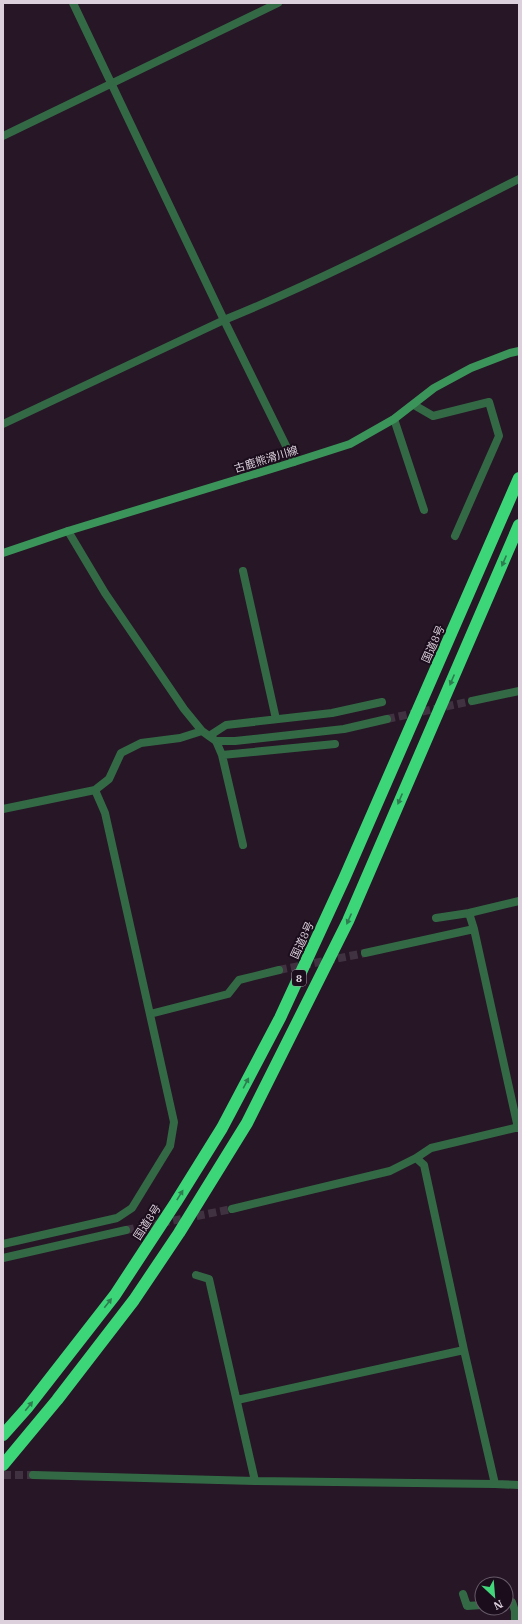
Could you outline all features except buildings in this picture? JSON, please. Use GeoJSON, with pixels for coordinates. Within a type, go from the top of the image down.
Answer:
{"type":"FeatureCollection","features":[{"type":"Feature","properties":{"kind":"highway","name":"国道8号"},"geometry":{"type":"LineString","coordinates":[[3,1435],[27,1408],[115,1295],[222,1128],[280,1018],[344,879],[519,478]]}},
{"type":"Feature","properties":{"kind":"highway","name":"8"},"geometry":{"type":"LineString","coordinates":[[3,1465],[57,1400],[134,1300],[180,1233],[247,1123],[348,921],[519,525]]}},
{"type":"Feature","properties":{"kind":"main road","name":"古鹿熊滑川線"},"geometry":{"type":"LineString","coordinates":[[3,553],[68,531],[350,444],[394,419],[434,388],[471,368],[519,351]]}},
{"type":"Feature","properties":{"kind":"street"},"geometry":{"type":"LineString","coordinates":[[73,3],[224,320],[294,462]]}},
{"type":"Feature","properties":{"kind":"street"},"geometry":{"type":"LineString","coordinates":[[3,136],[278,3]]}},
{"type":"Feature","properties":{"kind":"street"},"geometry":{"type":"LineString","coordinates":[[3,424],[224,320],[260,306],[396,241],[519,179]]}},
{"type":"Feature","properties":{"kind":"street"},"geometry":{"type":"LineString","coordinates":[[414,405],[434,416],[489,402],[499,436],[456,536]]}},
{"type":"Feature","properties":{"kind":"street"},"geometry":{"type":"LineString","coordinates":[[394,419],[424,510]]}},
{"type":"Feature","properties":{"kind":"street"},"geometry":{"type":"LineString","coordinates":[[68,531],[105,593],[184,710],[202,730],[213,738],[222,755],[243,845]]}},
{"type":"Feature","properties":{"kind":"street"},"geometry":{"type":"LineString","coordinates":[[243,571],[276,719]]}},
{"type":"Feature","properties":{"kind":"street"},"geometry":{"type":"LineString","coordinates":[[472,701],[519,691]]}},
{"type":"Feature","properties":{"kind":"street"},"geometry":{"type":"LineString","coordinates":[[213,738],[226,725],[332,713],[382,702]]}},
{"type":"Feature","properties":{"kind":"street"},"geometry":{"type":"LineString","coordinates":[[213,738],[236,741],[344,729],[387,719]]}},
{"type":"Feature","properties":{"kind":"street"},"geometry":{"type":"LineString","coordinates":[[3,809],[96,790],[109,779],[121,753],[141,743],[180,738],[202,730]]}},
{"type":"Feature","properties":{"kind":"street"},"geometry":{"type":"LineString","coordinates":[[222,755],[335,744]]}},
{"type":"Feature","properties":{"kind":"street"},"geometry":{"type":"LineString","coordinates":[[3,1244],[117,1218],[132,1208],[170,1146],[174,1122],[104,813],[96,790]]}},
{"type":"Feature","properties":{"kind":"street"},"geometry":{"type":"LineString","coordinates":[[436,918],[519,900]]}},
{"type":"Feature","properties":{"kind":"street"},"geometry":{"type":"LineString","coordinates":[[232,1209],[390,1171],[416,1158],[431,1148],[518,1127],[469,912]]}},
{"type":"Feature","properties":{"kind":"street"},"geometry":{"type":"LineString","coordinates":[[365,953],[474,929]]}},
{"type":"Feature","properties":{"kind":"street"},"geometry":{"type":"LineString","coordinates":[[150,1014],[228,994],[239,980],[279,970]]}},
{"type":"Feature","properties":{"kind":"street"},"geometry":{"type":"LineString","coordinates":[[416,1158],[424,1165],[495,1484]]}},
{"type":"Feature","properties":{"kind":"street"},"geometry":{"type":"LineString","coordinates":[[3,1258],[126,1230]]}},
{"type":"Feature","properties":{"kind":"street"},"geometry":{"type":"LineString","coordinates":[[196,1275],[209,1279],[255,1481]]}},
{"type":"Feature","properties":{"kind":"street"},"geometry":{"type":"LineString","coordinates":[[237,1400],[464,1350]]}},
{"type":"Feature","properties":{"kind":"street"},"geometry":{"type":"LineString","coordinates":[[33,1475],[255,1481],[519,1485]]}},
{"type":"Feature","properties":{"kind":"street"},"geometry":{"type":"LineString","coordinates":[[463,1594],[467,1606],[474,1606]]}},
{"type":"Feature","properties":{"kind":"street"},"geometry":{"type":"LineString","coordinates":[[514,1608],[515,1621]]}},
{"type":"Feature","properties":{"kind":"tunnel"},"geometry":{"type":"LineString","coordinates":[[387,719],[472,701]]}},
{"type":"Feature","properties":{"kind":"tunnel"},"geometry":{"type":"LineString","coordinates":[[279,970],[365,953]]}},
{"type":"Feature","properties":{"kind":"tunnel"},"geometry":{"type":"LineString","coordinates":[[126,1230],[232,1209]]}},
{"type":"Feature","properties":{"kind":"tunnel"},"geometry":{"type":"LineString","coordinates":[[3,1475],[33,1475]]}}]}
